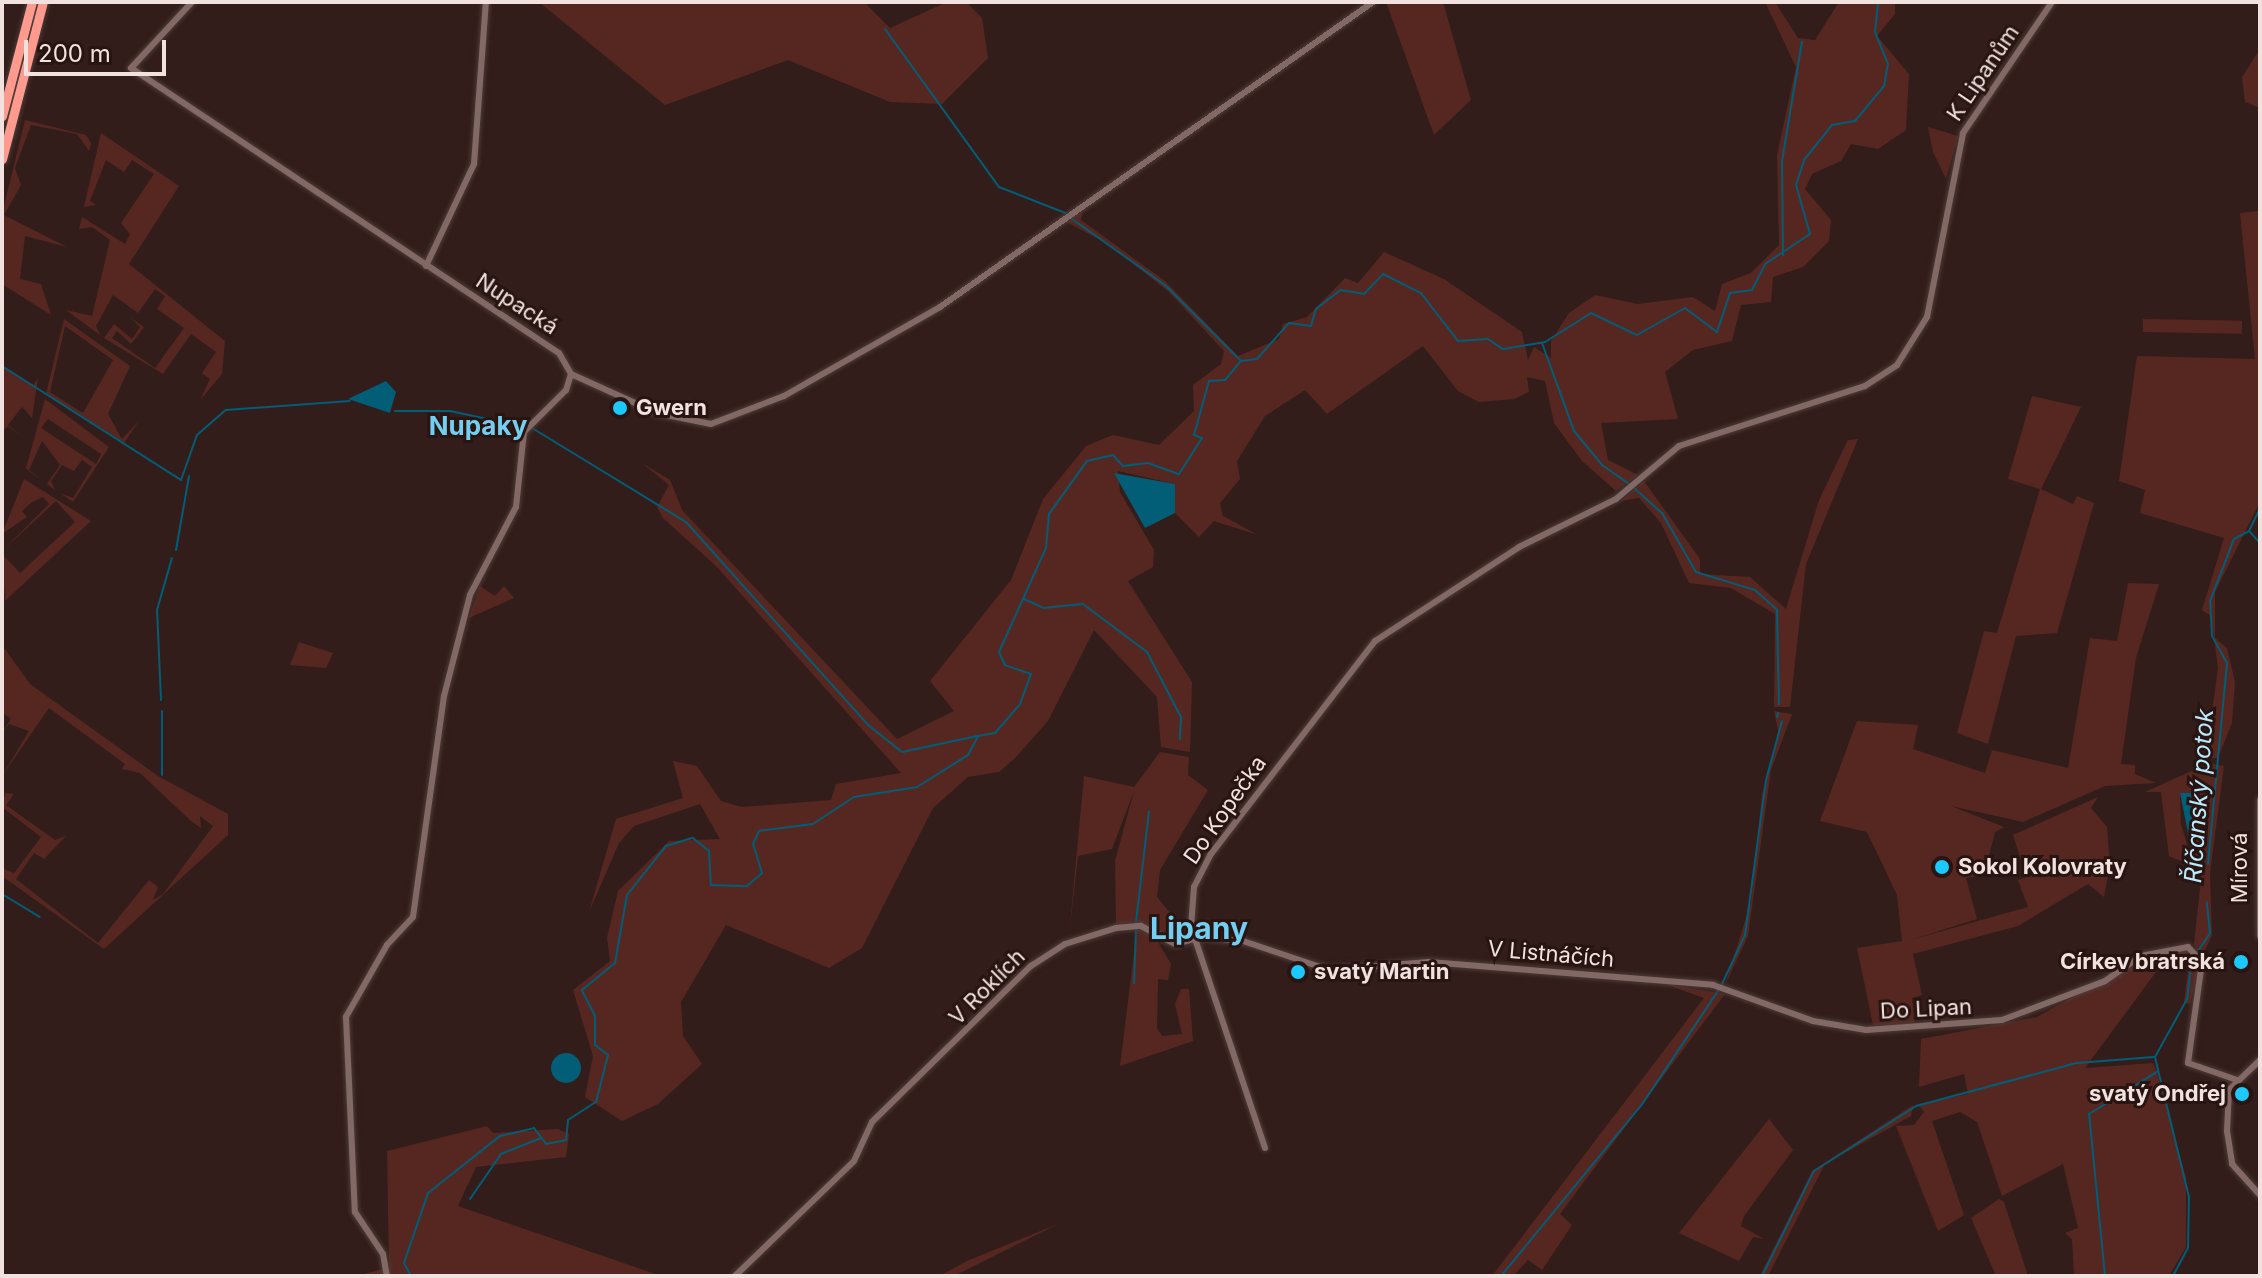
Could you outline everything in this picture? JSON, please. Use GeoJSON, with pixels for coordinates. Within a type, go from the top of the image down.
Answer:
{"type":"FeatureCollection","features":[{"type":"Feature","properties":{"kind":"highway"},"geometry":{"type":"LineString","coordinates":[[2,116],[32,2]]}},
{"type":"Feature","properties":{"kind":"highway"},"geometry":{"type":"LineString","coordinates":[[2,159],[43,2]]}},
{"type":"Feature","properties":{"kind":"street","name":"Nupacká"},"geometry":{"type":"LineString","coordinates":[[192,2],[131,68],[559,353],[571,374]]}},
{"type":"Feature","properties":{"kind":"street"},"geometry":{"type":"LineString","coordinates":[[426,266],[474,164],[486,2]]}},
{"type":"Feature","properties":{"kind":"street"},"geometry":{"type":"LineString","coordinates":[[387,1276],[386,1266],[355,1212],[345,1025],[376,962],[411,923],[421,889],[443,705],[470,595],[516,507],[526,429],[566,390],[571,374],[657,413],[711,424],[784,396],[940,307],[1373,2]]}},
{"type":"Feature","properties":{"kind":"street","name":"K Lipanům"},"geometry":{"type":"LineString","coordinates":[[1628,490],[1689,441],[1750,428],[1887,373],[1922,332],[1963,133],[2052,2]]}},
{"type":"Feature","properties":{"kind":"street","name":"Do Kopečka"},"geometry":{"type":"LineString","coordinates":[[1265,1148],[1222,1028],[1212,974],[1194,938],[1190,913],[1199,874],[1307,727],[1375,641],[1519,547],[1628,490]]}},
{"type":"Feature","properties":{"kind":"street","name":"Mírová"},"geometry":{"type":"LineString","coordinates":[[2260,800],[2260,936]]}},
{"type":"Feature","properties":{"kind":"street","name":"V Roklích"},"geometry":{"type":"LineString","coordinates":[[735,1276],[854,1161],[872,1122],[1046,954],[1088,934],[1136,926],[1168,943],[1194,938]]}},
{"type":"Feature","properties":{"kind":"street","name":"V Listnáčích"},"geometry":{"type":"LineString","coordinates":[[1194,938],[1243,941],[1329,970],[1429,962],[1718,986]]}},
{"type":"Feature","properties":{"kind":"street","name":"Do Lipan"},"geometry":{"type":"LineString","coordinates":[[1718,986],[1839,1029],[1967,1027],[2050,1003],[2141,956],[2188,947],[2202,966],[2188,1063],[2237,1080]]}},
{"type":"Feature","properties":{"kind":"street"},"geometry":{"type":"LineString","coordinates":[[2260,1060],[2237,1080],[2228,1095],[2228,1152],[2260,1195]]}},
{"type":"Feature","properties":{"kind":"shaded area"},"geometry":{"type":"Polygon","coordinates":[[[539,2],[864,2],[890,28],[947,2],[966,2],[982,18],[988,58],[942,104],[890,102],[788,60],[665,105],[539,2]]]}},
{"type":"Feature","properties":{"kind":"shaded area"},"geometry":{"type":"Polygon","coordinates":[[[1386,2],[1443,2],[1471,100],[1434,135],[1386,2]]]}},
{"type":"Feature","properties":{"kind":"shaded area"},"geometry":{"type":"Polygon","coordinates":[[[1765,2],[1775,2],[1798,38],[1815,40],[1839,2],[1895,2],[1895,14],[1877,36],[1909,74],[1906,130],[1878,149],[1851,144],[1841,161],[1812,174],[1805,189],[1831,220],[1829,241],[1803,267],[1773,277],[1771,302],[1741,305],[1732,341],[1693,350],[1665,372],[1678,419],[1601,423],[1608,460],[1638,475],[1616,491],[1582,461],[1554,423],[1545,381],[1527,377],[1529,392],[1514,399],[1479,402],[1458,391],[1423,346],[1327,414],[1305,390],[1265,416],[1237,461],[1240,479],[1220,503],[1223,516],[1258,535],[1214,521],[1199,537],[1175,513],[1175,484],[1118,471],[1120,492],[1154,550],[1153,567],[1128,581],[1192,682],[1190,752],[1161,747],[1157,697],[1094,630],[1048,721],[1015,758],[999,772],[968,777],[933,808],[862,948],[829,968],[726,925],[681,1002],[683,1036],[702,1064],[658,1104],[622,1121],[585,1097],[593,1056],[573,990],[610,961],[607,938],[618,891],[669,841],[720,839],[700,804],[634,826],[619,843],[589,912],[616,819],[683,798],[673,761],[697,766],[721,801],[742,807],[831,800],[836,784],[901,773],[716,566],[663,518],[657,507],[669,485],[642,463],[670,480],[682,510],[897,739],[954,711],[930,681],[1011,580],[1043,499],[1086,446],[1113,435],[1159,445],[1194,411],[1193,385],[1221,364],[1224,351],[1169,292],[1107,243],[1066,222],[1082,212],[1081,220],[1165,281],[1238,356],[1279,339],[1283,324],[1307,317],[1345,278],[1358,283],[1384,252],[1444,279],[1522,332],[1528,360],[1534,347],[1551,358],[1551,341],[1569,313],[1595,295],[1638,304],[1693,297],[1715,311],[1722,284],[1751,273],[1779,245],[1777,155],[1796,67],[1765,2]]]}},
{"type":"Feature","properties":{"kind":"shaded area"},"geometry":{"type":"Polygon","coordinates":[[[2260,49],[2260,108],[2245,102],[2242,77],[2260,49]]]}},
{"type":"Feature","properties":{"kind":"shaded area"},"geometry":{"type":"Polygon","coordinates":[[[25,120],[86,135],[91,143],[89,151],[77,134],[31,125],[15,168],[21,185],[4,215],[67,247],[25,236],[20,279],[41,284],[51,315],[2,284],[2,214],[25,120]]]}},
{"type":"Feature","properties":{"kind":"shaded area"},"geometry":{"type":"Polygon","coordinates":[[[1928,127],[1958,136],[1946,179],[1933,152],[1928,127]]]}},
{"type":"Feature","properties":{"kind":"shaded area"},"geometry":{"type":"Polygon","coordinates":[[[101,133],[179,186],[129,264],[225,341],[222,374],[200,400],[210,379],[202,373],[216,352],[191,334],[163,374],[104,338],[114,324],[132,339],[140,327],[131,318],[144,327],[131,344],[117,331],[112,338],[155,368],[184,328],[157,309],[165,296],[155,289],[138,313],[113,295],[96,326],[100,335],[66,310],[92,316],[110,240],[92,227],[79,229],[82,217],[125,244],[130,234],[121,223],[154,174],[132,160],[124,172],[106,160],[90,201],[96,205],[84,207],[101,133]]]}},
{"type":"Feature","properties":{"kind":"shaded area"},"geometry":{"type":"Polygon","coordinates":[[[2260,211],[2260,502],[2215,592],[2215,638],[2227,648],[2235,682],[2232,723],[2218,758],[2206,758],[2218,668],[2211,616],[2202,610],[2224,538],[2140,513],[2145,490],[2119,481],[2137,356],[2255,359],[2240,213],[2260,211]]]}},
{"type":"Feature","properties":{"kind":"shaded area"},"geometry":{"type":"Polygon","coordinates":[[[64,319],[130,366],[108,414],[122,439],[139,421],[124,443],[46,394],[64,319]],[[65,326],[50,392],[83,413],[113,360],[65,326]]]}},
{"type":"Feature","properties":{"kind":"shaded area"},"geometry":{"type":"Polygon","coordinates":[[[2143,319],[2242,321],[2242,334],[2143,332],[2143,319]]]}},
{"type":"Feature","properties":{"kind":"shaded area"},"geometry":{"type":"Polygon","coordinates":[[[2,365],[33,386],[38,378],[32,418],[22,407],[8,425],[26,439],[8,426],[2,432],[2,365]]]}},
{"type":"Feature","properties":{"kind":"shaded area"},"geometry":{"type":"Polygon","coordinates":[[[2032,396],[2081,407],[2041,489],[2073,504],[2077,496],[2094,503],[2057,633],[2016,636],[1988,744],[1957,733],[1984,631],[1997,633],[2040,489],[2008,479],[2032,396]]]}},
{"type":"Feature","properties":{"kind":"shaded area"},"geometry":{"type":"Polygon","coordinates":[[[45,399],[109,447],[73,502],[60,493],[73,498],[92,467],[82,460],[74,471],[62,465],[51,481],[55,490],[47,484],[60,465],[42,441],[29,470],[43,481],[26,468],[45,399]],[[48,419],[41,428],[96,464],[101,454],[48,419]]]}},
{"type":"Feature","properties":{"kind":"shaded area"},"geometry":{"type":"Polygon","coordinates":[[[1858,439],[1806,564],[1790,707],[1774,707],[1775,614],[1731,588],[1689,583],[1661,523],[1639,498],[1621,501],[1644,481],[1700,559],[1700,574],[1750,577],[1786,609],[1819,500],[1848,440],[1858,439]]]}},
{"type":"Feature","properties":{"kind":"shaded area"},"geometry":{"type":"Polygon","coordinates":[[[24,479],[91,521],[5,601],[2,554],[20,573],[75,522],[56,501],[2,551],[49,504],[43,497],[32,502],[22,511],[27,517],[2,534],[24,479]]]}},
{"type":"Feature","properties":{"kind":"shaded area"},"geometry":{"type":"Polygon","coordinates":[[[485,569],[480,586],[495,596],[504,586],[514,598],[469,618],[485,569]]]}},
{"type":"Feature","properties":{"kind":"shaded area"},"geometry":{"type":"Polygon","coordinates":[[[2128,583],[2159,584],[2136,658],[2121,764],[2135,765],[2135,774],[2156,783],[2105,786],[2023,822],[1951,806],[2004,827],[1995,832],[1984,875],[1966,878],[1977,919],[1910,940],[2028,907],[2018,880],[2039,873],[2032,857],[2021,860],[2013,835],[2098,797],[2091,808],[2107,827],[2110,865],[2104,897],[2088,884],[2018,926],[1913,954],[1922,995],[1912,998],[1915,1029],[1873,1025],[1857,948],[1902,941],[1897,895],[1867,832],[1820,821],[1857,721],[1918,725],[1913,749],[1985,773],[1992,750],[2068,768],[2090,638],[2117,641],[2128,583]]]}},
{"type":"Feature","properties":{"kind":"shaded area"},"geometry":{"type":"Polygon","coordinates":[[[299,642],[333,653],[326,668],[290,665],[299,642]]]}},
{"type":"Feature","properties":{"kind":"shaded area"},"geometry":{"type":"Polygon","coordinates":[[[2,645],[30,684],[158,776],[228,814],[228,835],[104,949],[2,876],[2,868],[14,873],[41,837],[2,807],[5,793],[14,794],[6,805],[55,840],[66,836],[44,859],[34,853],[16,879],[98,943],[149,880],[158,887],[153,900],[163,894],[213,826],[200,816],[201,828],[191,821],[140,773],[122,769],[125,764],[49,708],[2,776],[29,731],[9,724],[2,733],[11,719],[2,712],[2,645]]]}},
{"type":"Feature","properties":{"kind":"shaded area"},"geometry":{"type":"Polygon","coordinates":[[[1774,711],[1792,714],[1771,770],[1748,936],[1725,985],[1751,902],[1762,795],[1779,735],[1774,711]]]}},
{"type":"Feature","properties":{"kind":"shaded area"},"geometry":{"type":"Polygon","coordinates":[[[1160,752],[1189,757],[1188,775],[1208,790],[1160,870],[1157,897],[1175,919],[1168,943],[1149,929],[1116,928],[1115,861],[1134,791],[1112,849],[1078,856],[1069,935],[1084,776],[1134,787],[1160,752]]]}},
{"type":"Feature","properties":{"kind":"shaded area"},"geometry":{"type":"Polygon","coordinates":[[[2209,763],[2224,766],[2210,873],[2212,935],[2202,957],[2194,944],[2202,870],[2169,856],[2161,792],[2145,792],[2209,763]],[[2180,793],[2181,824],[2189,851],[2201,809],[2180,793]]]}},
{"type":"Feature","properties":{"kind":"shaded area"},"geometry":{"type":"Polygon","coordinates":[[[1137,929],[1155,937],[1171,964],[1168,980],[1158,979],[1157,1028],[1162,1036],[1182,1034],[1175,1004],[1181,989],[1189,989],[1193,1041],[1120,1066],[1137,929]]]}},
{"type":"Feature","properties":{"kind":"shaded area"},"geometry":{"type":"Polygon","coordinates":[[[2188,950],[2200,965],[2190,1004],[2184,1003],[2189,961],[2167,957],[2085,1068],[2153,1063],[2157,1072],[2186,1178],[2186,1247],[2169,1276],[2074,1276],[2072,1239],[2065,1233],[2078,1228],[2063,1164],[2002,1196],[1977,1122],[1960,1112],[1932,1121],[1964,1215],[1938,1231],[1896,1126],[1914,1125],[1924,1112],[1918,1104],[1968,1094],[1964,1074],[1919,1087],[1921,1039],[2037,1017],[2142,958],[2188,950]]]}},
{"type":"Feature","properties":{"kind":"shaded area"},"geometry":{"type":"Polygon","coordinates":[[[1665,984],[1725,994],[1560,1214],[1572,1225],[1542,1270],[1528,1260],[1513,1276],[1492,1276],[1704,998],[1665,984]]]}},
{"type":"Feature","properties":{"kind":"shaded area"},"geometry":{"type":"Polygon","coordinates":[[[1913,1105],[1911,1116],[1825,1164],[1768,1276],[1760,1276],[1812,1171],[1913,1105]]]}},
{"type":"Feature","properties":{"kind":"shaded area"},"geometry":{"type":"Polygon","coordinates":[[[1769,1119],[1793,1150],[1744,1216],[1741,1226],[1764,1239],[1753,1237],[1739,1261],[1679,1233],[1769,1119]]]}},
{"type":"Feature","properties":{"kind":"shaded area"},"geometry":{"type":"Polygon","coordinates":[[[487,1126],[493,1133],[558,1129],[569,1134],[566,1157],[476,1167],[458,1206],[661,1276],[357,1276],[389,1267],[387,1151],[487,1126]]]}},
{"type":"Feature","properties":{"kind":"shaded area"},"geometry":{"type":"Polygon","coordinates":[[[1999,1199],[2004,1202],[2028,1276],[1996,1276],[1971,1218],[1999,1199]]]}},
{"type":"Feature","properties":{"kind":"shaded area"},"geometry":{"type":"Polygon","coordinates":[[[1058,1224],[954,1276],[939,1276],[969,1260],[1058,1224]]]}},
{"type":"Feature","properties":{"kind":"water"},"geometry":{"type":"Polygon","coordinates":[[[386,381],[396,392],[390,413],[348,399],[386,381]]]}},
{"type":"Feature","properties":{"kind":"water"},"geometry":{"type":"Polygon","coordinates":[[[1114,473],[1175,484],[1175,513],[1145,528],[1114,473]]]}},
{"type":"Feature","properties":{"kind":"water"},"geometry":{"type":"Polygon","coordinates":[[[2180,793],[2197,793],[2201,809],[2192,853],[2180,793]]]}},
{"type":"Feature","properties":{"kind":"water"},"geometry":{"type":"Polygon","coordinates":[[[566,1053],[577,1057],[581,1068],[577,1079],[566,1083],[555,1079],[551,1068],[555,1057],[566,1053]]]}},
{"type":"Feature","properties":{"kind":"waterway"},"geometry":{"type":"LineString","coordinates":[[411,1276],[404,1263],[428,1193],[500,1136],[534,1128],[546,1144],[566,1140],[568,1120],[596,1102],[608,1055],[595,1045],[595,1016],[582,990],[615,963],[627,895],[666,846],[693,838],[709,851],[711,885],[747,886],[762,873],[753,844],[759,831],[813,824],[854,797],[917,787],[968,755],[978,736],[995,733],[1020,704],[1031,674],[1005,665],[999,652],[1046,548],[1049,514],[1087,461],[1113,455],[1123,466],[1148,463],[1179,474],[1202,438],[1194,435],[1209,381],[1225,380],[1241,361],[1257,359],[1289,323],[1311,326],[1316,309],[1340,290],[1364,294],[1383,274],[1421,293],[1458,341],[1488,339],[1503,349],[1545,342],[1591,313],[1637,335],[1685,308],[1717,332],[1730,293],[1752,290],[1765,264],[1810,234],[1796,185],[1804,160],[1832,125],[1855,121],[1884,86],[1888,64],[1875,32],[1878,2]]}},
{"type":"Feature","properties":{"kind":"waterway"},"geometry":{"type":"LineString","coordinates":[[885,29],[999,187],[1068,214]]}},
{"type":"Feature","properties":{"kind":"waterway"},"geometry":{"type":"LineString","coordinates":[[1783,255],[1782,161],[1802,42]]}},
{"type":"Feature","properties":{"kind":"waterway"},"geometry":{"type":"LineString","coordinates":[[1072,219],[1165,285],[1241,361]]}},
{"type":"Feature","properties":{"kind":"waterway"},"geometry":{"type":"LineString","coordinates":[[1542,343],[1574,431],[1602,465],[1629,484]]}},
{"type":"Feature","properties":{"kind":"waterway"},"geometry":{"type":"LineString","coordinates":[[2,366],[181,480],[197,435],[226,410],[350,401]]}},
{"type":"Feature","properties":{"kind":"waterway"},"geometry":{"type":"LineString","coordinates":[[395,411],[450,411],[525,427]]}},
{"type":"Feature","properties":{"kind":"waterway"},"geometry":{"type":"LineString","coordinates":[[532,428],[686,522],[868,725],[902,752],[977,736]]}},
{"type":"Feature","properties":{"kind":"waterway"},"geometry":{"type":"LineString","coordinates":[[176,550],[189,476]]}},
{"type":"Feature","properties":{"kind":"waterway"},"geometry":{"type":"LineString","coordinates":[[1634,488],[1662,513],[1696,572],[1755,590],[1777,610],[1779,704]]}},
{"type":"Feature","properties":{"kind":"waterway","name":"Říčanský potok"},"geometry":{"type":"LineString","coordinates":[[2208,864],[2227,663],[2212,636],[2210,601],[2234,539],[2249,531],[2260,508]]}},
{"type":"Feature","properties":{"kind":"waterway"},"geometry":{"type":"LineString","coordinates":[[2250,532],[2260,543]]}},
{"type":"Feature","properties":{"kind":"waterway"},"geometry":{"type":"LineString","coordinates":[[161,700],[157,610],[172,558]]}},
{"type":"Feature","properties":{"kind":"waterway"},"geometry":{"type":"LineString","coordinates":[[1024,599],[1043,608],[1083,604],[1147,652],[1181,717],[1180,739]]}},
{"type":"Feature","properties":{"kind":"waterway"},"geometry":{"type":"LineString","coordinates":[[162,711],[162,775]]}},
{"type":"Feature","properties":{"kind":"waterway"},"geometry":{"type":"LineString","coordinates":[[1777,717],[1778,713]]}},
{"type":"Feature","properties":{"kind":"waterway"},"geometry":{"type":"LineString","coordinates":[[1722,984],[1745,935],[1766,780],[1782,721]]}},
{"type":"Feature","properties":{"kind":"waterway"},"geometry":{"type":"LineString","coordinates":[[1136,922],[1149,812]]}},
{"type":"Feature","properties":{"kind":"waterway"},"geometry":{"type":"LineString","coordinates":[[2,894],[40,917]]}},
{"type":"Feature","properties":{"kind":"waterway","name":"Říčanský potok"},"geometry":{"type":"LineString","coordinates":[[2173,1276],[2188,1248],[2189,1197],[2155,1057],[2187,999],[2192,960],[2210,933],[2207,902]]}},
{"type":"Feature","properties":{"kind":"waterway"},"geometry":{"type":"LineString","coordinates":[[1134,983],[1136,929]]}},
{"type":"Feature","properties":{"kind":"waterway"},"geometry":{"type":"LineString","coordinates":[[1501,1276],[1643,1103],[1718,991]]}},
{"type":"Feature","properties":{"kind":"waterway"},"geometry":{"type":"LineString","coordinates":[[1762,1276],[1814,1171],[1916,1106],[2077,1063],[2154,1057]]}},
{"type":"Feature","properties":{"kind":"waterway"},"geometry":{"type":"LineString","coordinates":[[2105,1276],[2089,1114],[2157,1072]]}},
{"type":"Feature","properties":{"kind":"waterway"},"geometry":{"type":"LineString","coordinates":[[470,1199],[501,1154],[541,1138]]}},
{"type":"Feature","properties":{"kind":"place","name":"Gwern"},"geometry":{"type":"Point","coordinates":[620,408]}},
{"type":"Feature","properties":{"kind":"place","name":"Sokol Kolovraty"},"geometry":{"type":"Point","coordinates":[1942,867]}},
{"type":"Feature","properties":{"kind":"place","name":"Církev bratrská"},"geometry":{"type":"Point","coordinates":[2241,962]}},
{"type":"Feature","properties":{"kind":"place","name":"svatý Martin"},"geometry":{"type":"Point","coordinates":[1298,972]}},
{"type":"Feature","properties":{"kind":"place","name":"svatý Ondřej"},"geometry":{"type":"Point","coordinates":[2242,1094]}},
{"type":"Feature","properties":{"kind":"district","name":"Nupaky"},"geometry":{"type":"Point","coordinates":[478,426]}},
{"type":"Feature","properties":{"kind":"district","name":"Lipany"},"geometry":{"type":"Point","coordinates":[1199,928]}}]}
